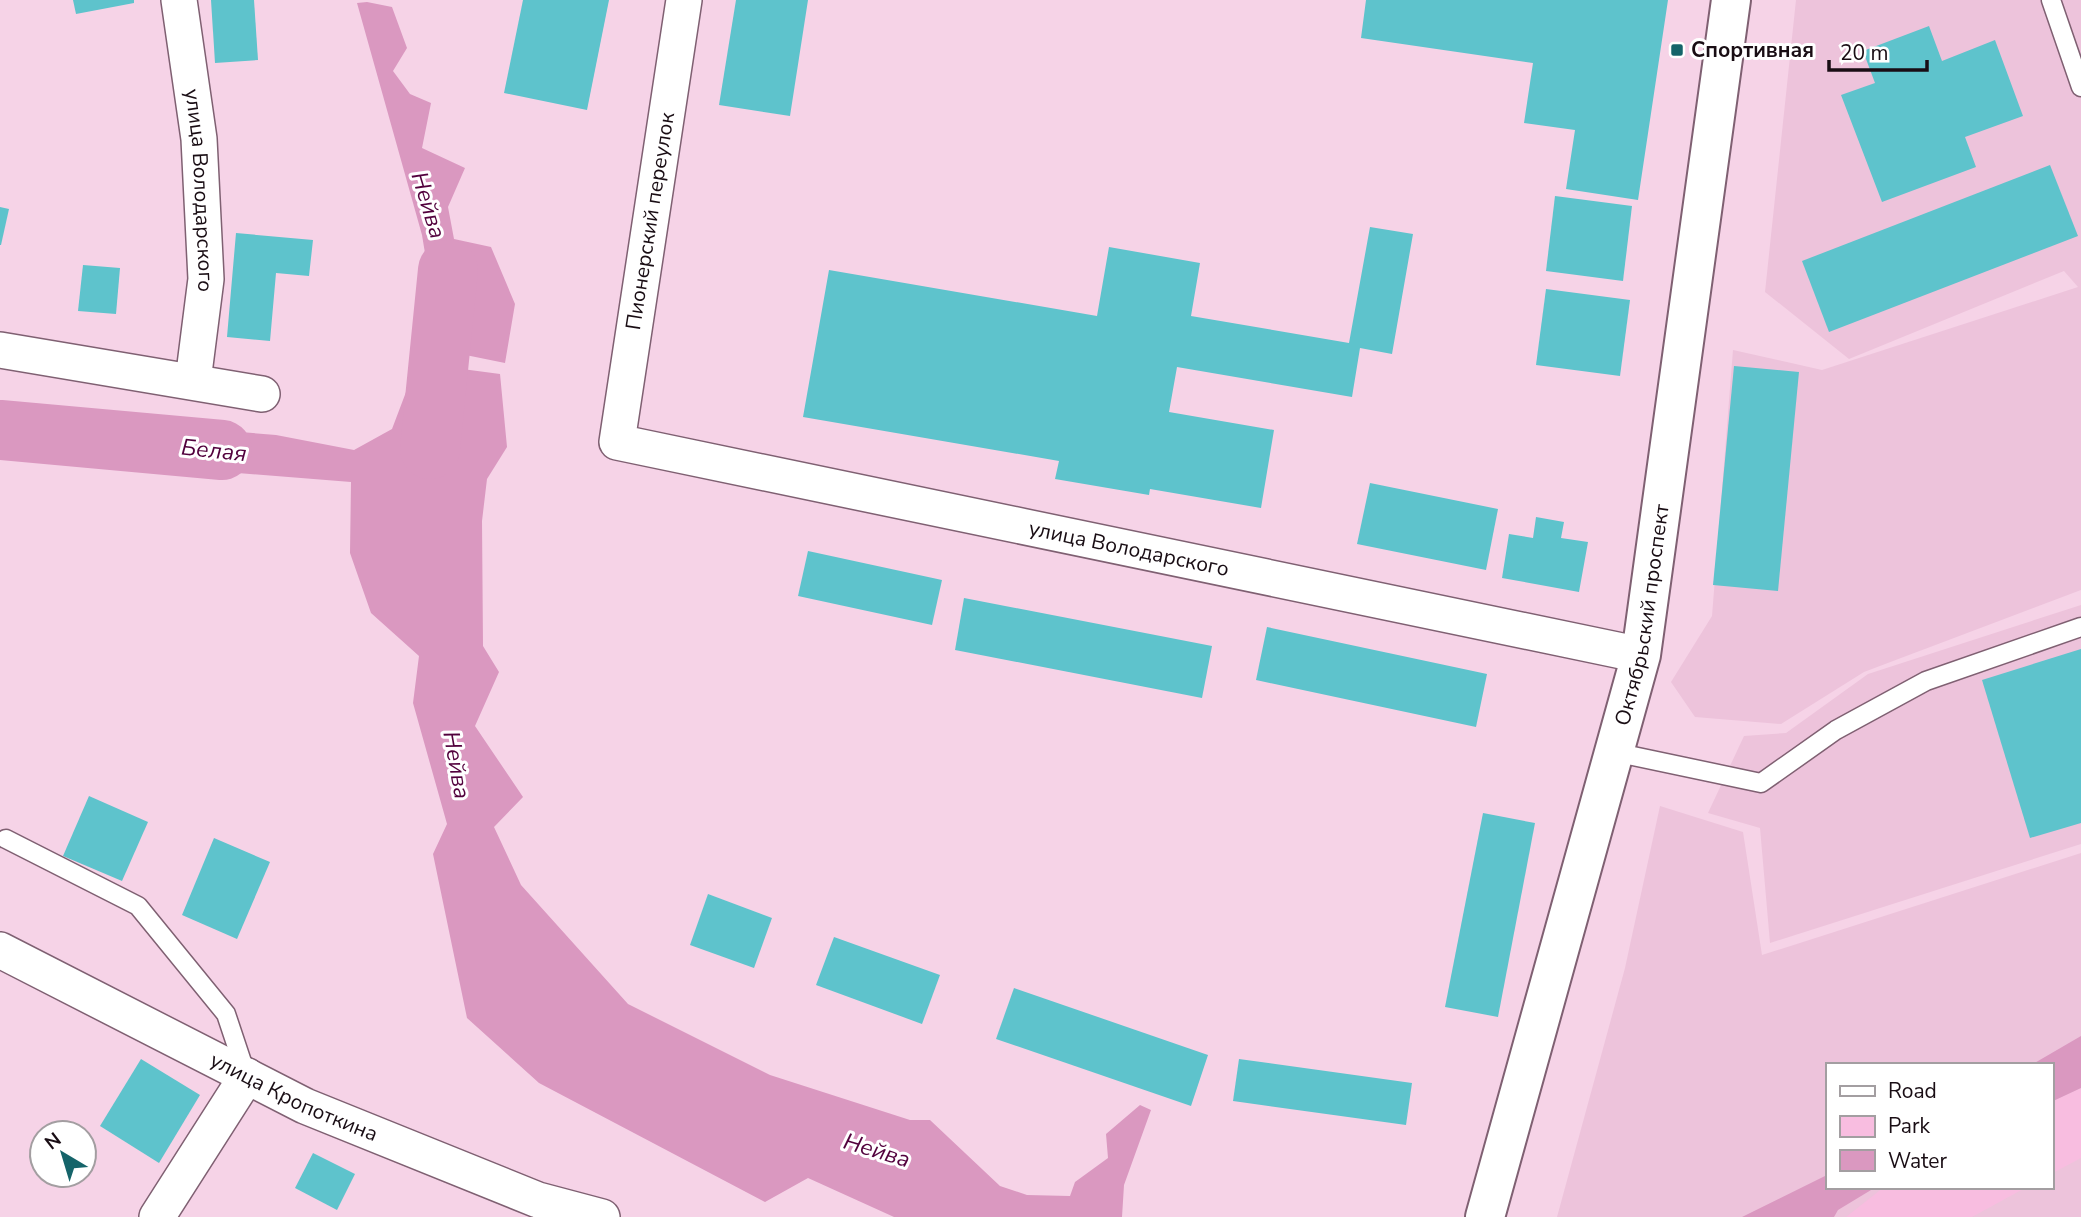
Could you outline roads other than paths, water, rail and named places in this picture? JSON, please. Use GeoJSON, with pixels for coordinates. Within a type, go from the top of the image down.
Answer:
{"type":"FeatureCollection","features":[{"type":"Feature","properties":{"kind":"main road","name":"Октябрьский проспект"},"geometry":{"type":"LineString","coordinates":[[1485,1217],[1641,655],[1731,0]]}},
{"type":"Feature","properties":{"kind":"street","name":"улица Володарского"},"geometry":{"type":"LineString","coordinates":[[179,0],[199,139],[206,279],[193,382]]}},
{"type":"Feature","properties":{"kind":"street","name":"Пионерский переулок"},"geometry":{"type":"LineString","coordinates":[[617,442],[684,0]]}},
{"type":"Feature","properties":{"kind":"street"},"geometry":{"type":"LineString","coordinates":[[0,350],[262,394]]}},
{"type":"Feature","properties":{"kind":"street","name":"улица Володарского"},"geometry":{"type":"LineString","coordinates":[[617,442],[1641,655]]}},
{"type":"Feature","properties":{"kind":"street","name":"улица Кропоткина"},"geometry":{"type":"LineString","coordinates":[[0,950],[305,1106],[538,1200],[602,1217]]}},
{"type":"Feature","properties":{"kind":"street"},"geometry":{"type":"LineString","coordinates":[[158,1217],[247,1076]]}},
{"type":"Feature","properties":{"kind":"lane"},"geometry":{"type":"LineString","coordinates":[[2051,0],[2081,87]]}},
{"type":"Feature","properties":{"kind":"lane"},"geometry":{"type":"LineString","coordinates":[[1614,752],[1761,783],[1836,730],[1926,681],[2081,627]]}},
{"type":"Feature","properties":{"kind":"lane"},"geometry":{"type":"LineString","coordinates":[[6,839],[138,906],[226,1014],[247,1076]]}},
{"type":"Feature","properties":{"kind":"water"},"geometry":{"type":"Polygon","coordinates":[[[367,2],[392,7],[407,48],[393,71],[410,94],[431,103],[422,148],[465,168],[448,207],[454,239],[491,247],[515,304],[505,363],[441,350],[422,235],[357,3],[367,2]]]}},
{"type":"Feature","properties":{"kind":"water"},"geometry":{"type":"Polygon","coordinates":[[[417,363],[500,374],[507,447],[487,479],[482,521],[483,646],[499,672],[475,726],[523,797],[494,827],[521,885],[628,1004],[770,1075],[910,1120],[930,1120],[1000,1186],[1027,1195],[1070,1196],[1075,1182],[1108,1158],[1106,1134],[1140,1105],[1151,1110],[1124,1185],[1122,1217],[894,1217],[808,1178],[765,1202],[539,1083],[467,1018],[433,854],[447,824],[413,703],[419,656],[371,613],[350,553],[351,482],[176,468],[143,442],[166,426],[276,435],[354,450],[392,429],[417,363]]]}},
{"type":"Feature","properties":{"kind":"water"},"geometry":{"type":"Polygon","coordinates":[[[2081,1036],[2081,1088],[2053,1101],[2053,1063],[2034,1063],[2081,1036]]]}},
{"type":"Feature","properties":{"kind":"water"},"geometry":{"type":"Polygon","coordinates":[[[1826,1175],[1826,1189],[1873,1189],[1838,1210],[1834,1217],[1742,1217],[1826,1175]]]}},
{"type":"Feature","properties":{"kind":"waterway","name":"Нейва"},"geometry":{"type":"LineString","coordinates":[[430,449],[448,270]]}},
{"type":"Feature","properties":{"kind":"waterway","name":"Белая"},"geometry":{"type":"LineString","coordinates":[[0,430],[222,450]]}},
{"type":"Feature","properties":{"kind":"place","name":"Спортивная"},"geometry":{"type":"Point","coordinates":[1677,50]}}]}
